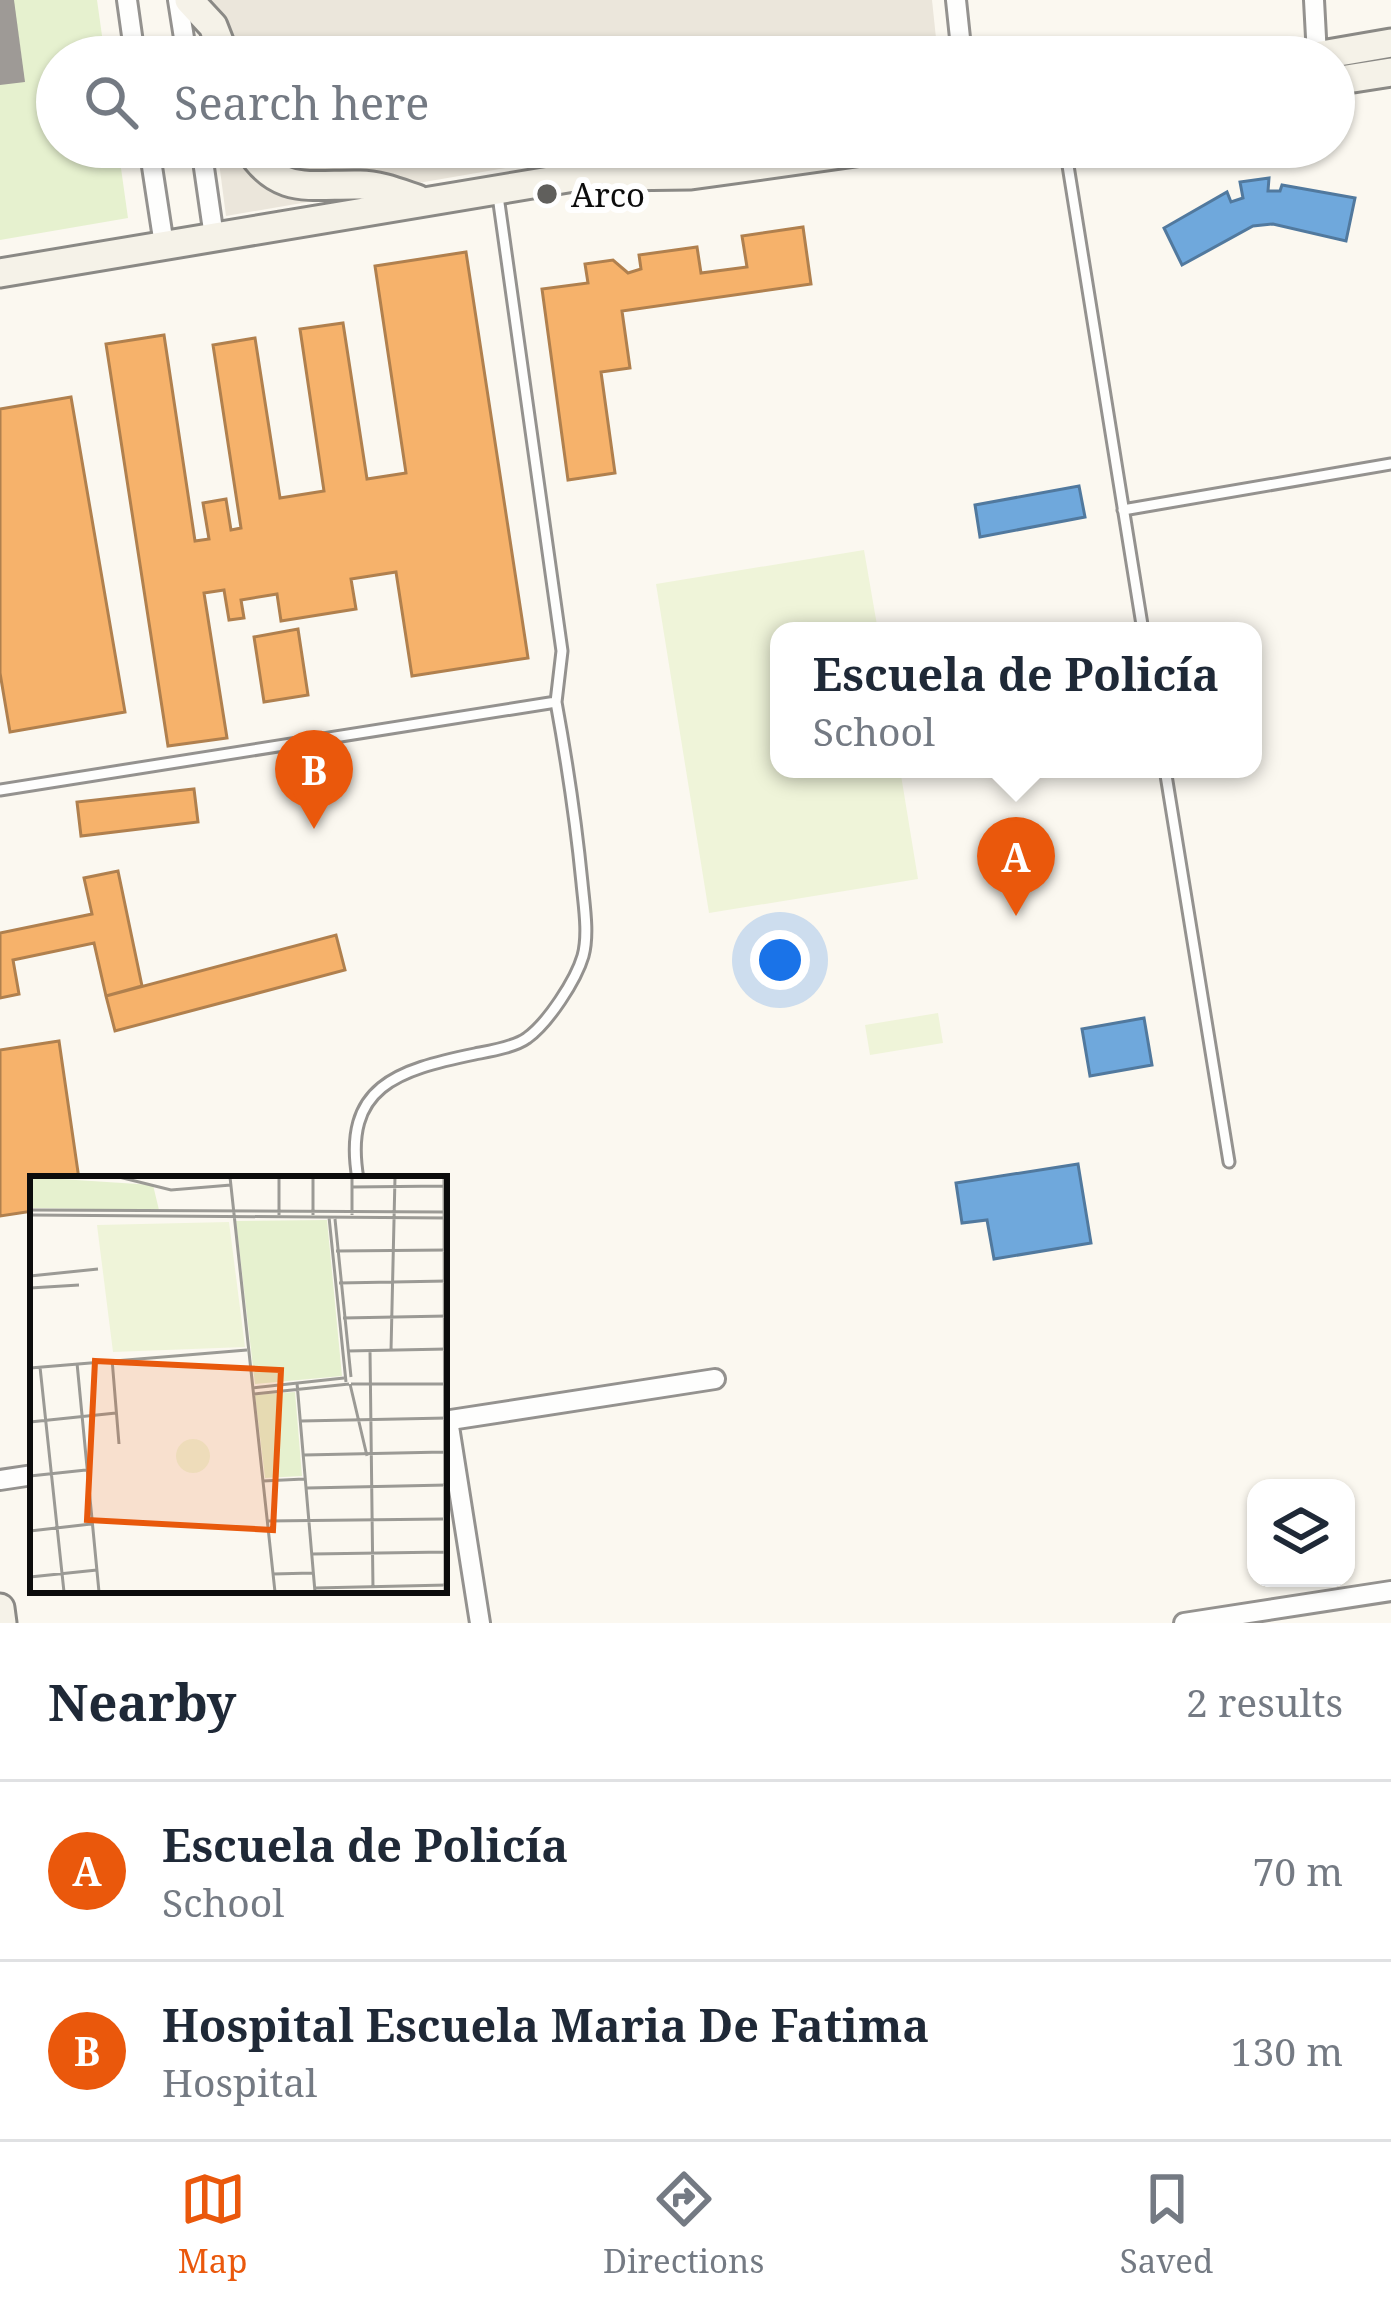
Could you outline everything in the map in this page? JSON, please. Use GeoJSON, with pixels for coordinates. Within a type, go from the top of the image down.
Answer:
{"type":"FeatureCollection","features":[{"type":"Feature","properties":{"kind":"main road"},"geometry":{"type":"LineString","coordinates":[[189,0],[217,36]]}},
{"type":"Feature","properties":{"kind":"main road"},"geometry":{"type":"LineString","coordinates":[[1355,49],[1391,43]]}},
{"type":"Feature","properties":{"kind":"main road"},"geometry":{"type":"LineString","coordinates":[[1355,78],[1391,72]]}},
{"type":"Feature","properties":{"kind":"main road"},"geometry":{"type":"LineString","coordinates":[[263,168],[278,180],[307,187],[366,185],[427,202]]}},
{"type":"Feature","properties":{"kind":"main road"},"geometry":{"type":"LineString","coordinates":[[0,273],[574,178],[609,168]]}},
{"type":"Feature","properties":{"kind":"main road"},"geometry":{"type":"LineString","coordinates":[[574,178],[691,175],[741,168]]}},
{"type":"Feature","properties":{"kind":"main road"},"geometry":{"type":"LineString","coordinates":[[0,1608],[2,1623]]}},
{"type":"Feature","properties":{"kind":"street"},"geometry":{"type":"LineString","coordinates":[[127,0],[133,36]]}},
{"type":"Feature","properties":{"kind":"street"},"geometry":{"type":"LineString","coordinates":[[178,0],[184,36]]}},
{"type":"Feature","properties":{"kind":"street"},"geometry":{"type":"LineString","coordinates":[[956,0],[960,36]]}},
{"type":"Feature","properties":{"kind":"street"},"geometry":{"type":"LineString","coordinates":[[1313,0],[1313,36]]}},
{"type":"Feature","properties":{"kind":"street"},"geometry":{"type":"LineString","coordinates":[[152,168],[164,244]]}},
{"type":"Feature","properties":{"kind":"street"},"geometry":{"type":"LineString","coordinates":[[204,168],[214,237]]}},
{"type":"Feature","properties":{"kind":"street"},"geometry":{"type":"LineString","coordinates":[[447,1418],[715,1379]]}},
{"type":"Feature","properties":{"kind":"street"},"geometry":{"type":"LineString","coordinates":[[447,1430],[480,1623]]}},
{"type":"Feature","properties":{"kind":"street"},"geometry":{"type":"LineString","coordinates":[[0,1480],[30,1475]]}},
{"type":"Feature","properties":{"kind":"street"},"geometry":{"type":"LineString","coordinates":[[1184,1623],[1391,1591]]}},
{"type":"Feature","properties":{"kind":"lane"},"geometry":{"type":"LineString","coordinates":[[1068,168],[1142,622]]}},
{"type":"Feature","properties":{"kind":"lane"},"geometry":{"type":"LineString","coordinates":[[358,1176],[354,1137],[367,1100],[384,1084],[429,1064],[526,1040],[563,998],[584,954],[585,910],[575,812],[556,701],[562,651],[497,190]]}},
{"type":"Feature","properties":{"kind":"lane"},"geometry":{"type":"LineString","coordinates":[[1123,510],[1391,464]]}},
{"type":"Feature","properties":{"kind":"lane"},"geometry":{"type":"LineString","coordinates":[[0,790],[556,701]]}},
{"type":"Feature","properties":{"kind":"lane"},"geometry":{"type":"LineString","coordinates":[[1167,778],[1229,1162]]}},
{"type":"Feature","properties":{"kind":"green space"},"geometry":{"type":"Polygon","coordinates":[[[0,0],[97,0],[102,36],[36,36],[36,168],[121,168],[128,218],[0,240],[0,0]]]}},
{"type":"Feature","properties":{"kind":"green space"},"geometry":{"type":"Polygon","coordinates":[[[864,550],[876,622],[770,622],[770,778],[901,778],[918,879],[709,913],[656,584],[864,550]]]}},
{"type":"Feature","properties":{"kind":"green space"},"geometry":{"type":"Polygon","coordinates":[[[938,1013],[943,1043],[870,1055],[865,1025],[938,1013]]]}},
{"type":"Feature","properties":{"kind":"shaded area"},"geometry":{"type":"Polygon","coordinates":[[[196,0],[932,0],[936,36],[201,36],[196,0]]]}},
{"type":"Feature","properties":{"kind":"shaded area"},"geometry":{"type":"Polygon","coordinates":[[[220,168],[505,168],[226,216],[220,168]]]}},
{"type":"Feature","properties":{"kind":"building: Schools"},"geometry":{"type":"Polygon","coordinates":[[[1269,178],[1268,191],[1280,191],[1282,185],[1355,198],[1346,241],[1273,224],[1253,226],[1182,265],[1164,228],[1227,192],[1231,202],[1243,198],[1240,182],[1269,178]]]}},
{"type":"Feature","properties":{"kind":"building: Schools"},"geometry":{"type":"Polygon","coordinates":[[[1079,486],[1085,517],[980,537],[975,505],[1079,486]]]}},
{"type":"Feature","properties":{"kind":"building: Schools"},"geometry":{"type":"Polygon","coordinates":[[[1144,1018],[1152,1065],[1090,1076],[1082,1029],[1144,1018]]]}},
{"type":"Feature","properties":{"kind":"building: Schools"},"geometry":{"type":"Polygon","coordinates":[[[1078,1164],[1091,1243],[994,1259],[987,1220],[962,1223],[956,1183],[1078,1164]]]}},
{"type":"Feature","properties":{"kind":"building: Health"},"geometry":{"type":"Polygon","coordinates":[[[803,227],[811,284],[622,311],[630,368],[601,372],[615,473],[568,480],[542,289],[588,283],[585,264],[613,260],[628,273],[641,269],[639,255],[697,247],[701,273],[747,267],[742,236],[803,227]]]}},
{"type":"Feature","properties":{"kind":"building: Health"},"geometry":{"type":"Polygon","coordinates":[[[466,252],[528,658],[412,676],[396,572],[351,579],[356,609],[281,621],[277,594],[241,600],[244,618],[229,620],[224,590],[204,593],[227,738],[168,746],[106,344],[164,335],[195,541],[209,539],[203,503],[226,499],[231,530],[241,528],[213,345],[255,338],[280,498],[324,491],[300,329],[343,323],[367,479],[406,473],[375,266],[466,252]]]}},
{"type":"Feature","properties":{"kind":"building: Health"},"geometry":{"type":"Polygon","coordinates":[[[71,397],[125,712],[10,732],[0,673],[0,409],[71,397]]]}},
{"type":"Feature","properties":{"kind":"building: Health"},"geometry":{"type":"Polygon","coordinates":[[[298,629],[308,695],[264,702],[254,637],[298,629]]]}},
{"type":"Feature","properties":{"kind":"building: Health"},"geometry":{"type":"Polygon","coordinates":[[[194,789],[198,822],[81,836],[77,802],[194,789]]]}},
{"type":"Feature","properties":{"kind":"building: Health"},"geometry":{"type":"Polygon","coordinates":[[[118,871],[142,986],[106,996],[94,943],[13,960],[19,994],[0,998],[0,933],[92,914],[84,878],[118,871]]]}},
{"type":"Feature","properties":{"kind":"building: Health"},"geometry":{"type":"Polygon","coordinates":[[[336,935],[345,970],[115,1031],[106,996],[336,935]]]}},
{"type":"Feature","properties":{"kind":"building: Health"},"geometry":{"type":"Polygon","coordinates":[[[59,1041],[79,1176],[30,1176],[30,1211],[0,1216],[0,1050],[59,1041]]]}},
{"type":"Feature","properties":{"kind":"building: Other"},"geometry":{"type":"Polygon","coordinates":[[[0,0],[14,0],[25,82],[0,85],[0,0]]]}},
{"type":"Feature","properties":{"kind":"place","name":"Arco"},"geometry":{"type":"Point","coordinates":[547,194]}},
{"type":"Feature","properties":{"kind":"place","name":"Hospital Escuela Maria De Fatima"},"geometry":{"type":"Point","coordinates":[314,829]}},
{"type":"Feature","properties":{"kind":"place","name":"Escuela de Policía"},"geometry":{"type":"Point","coordinates":[1016,916]}}]}
